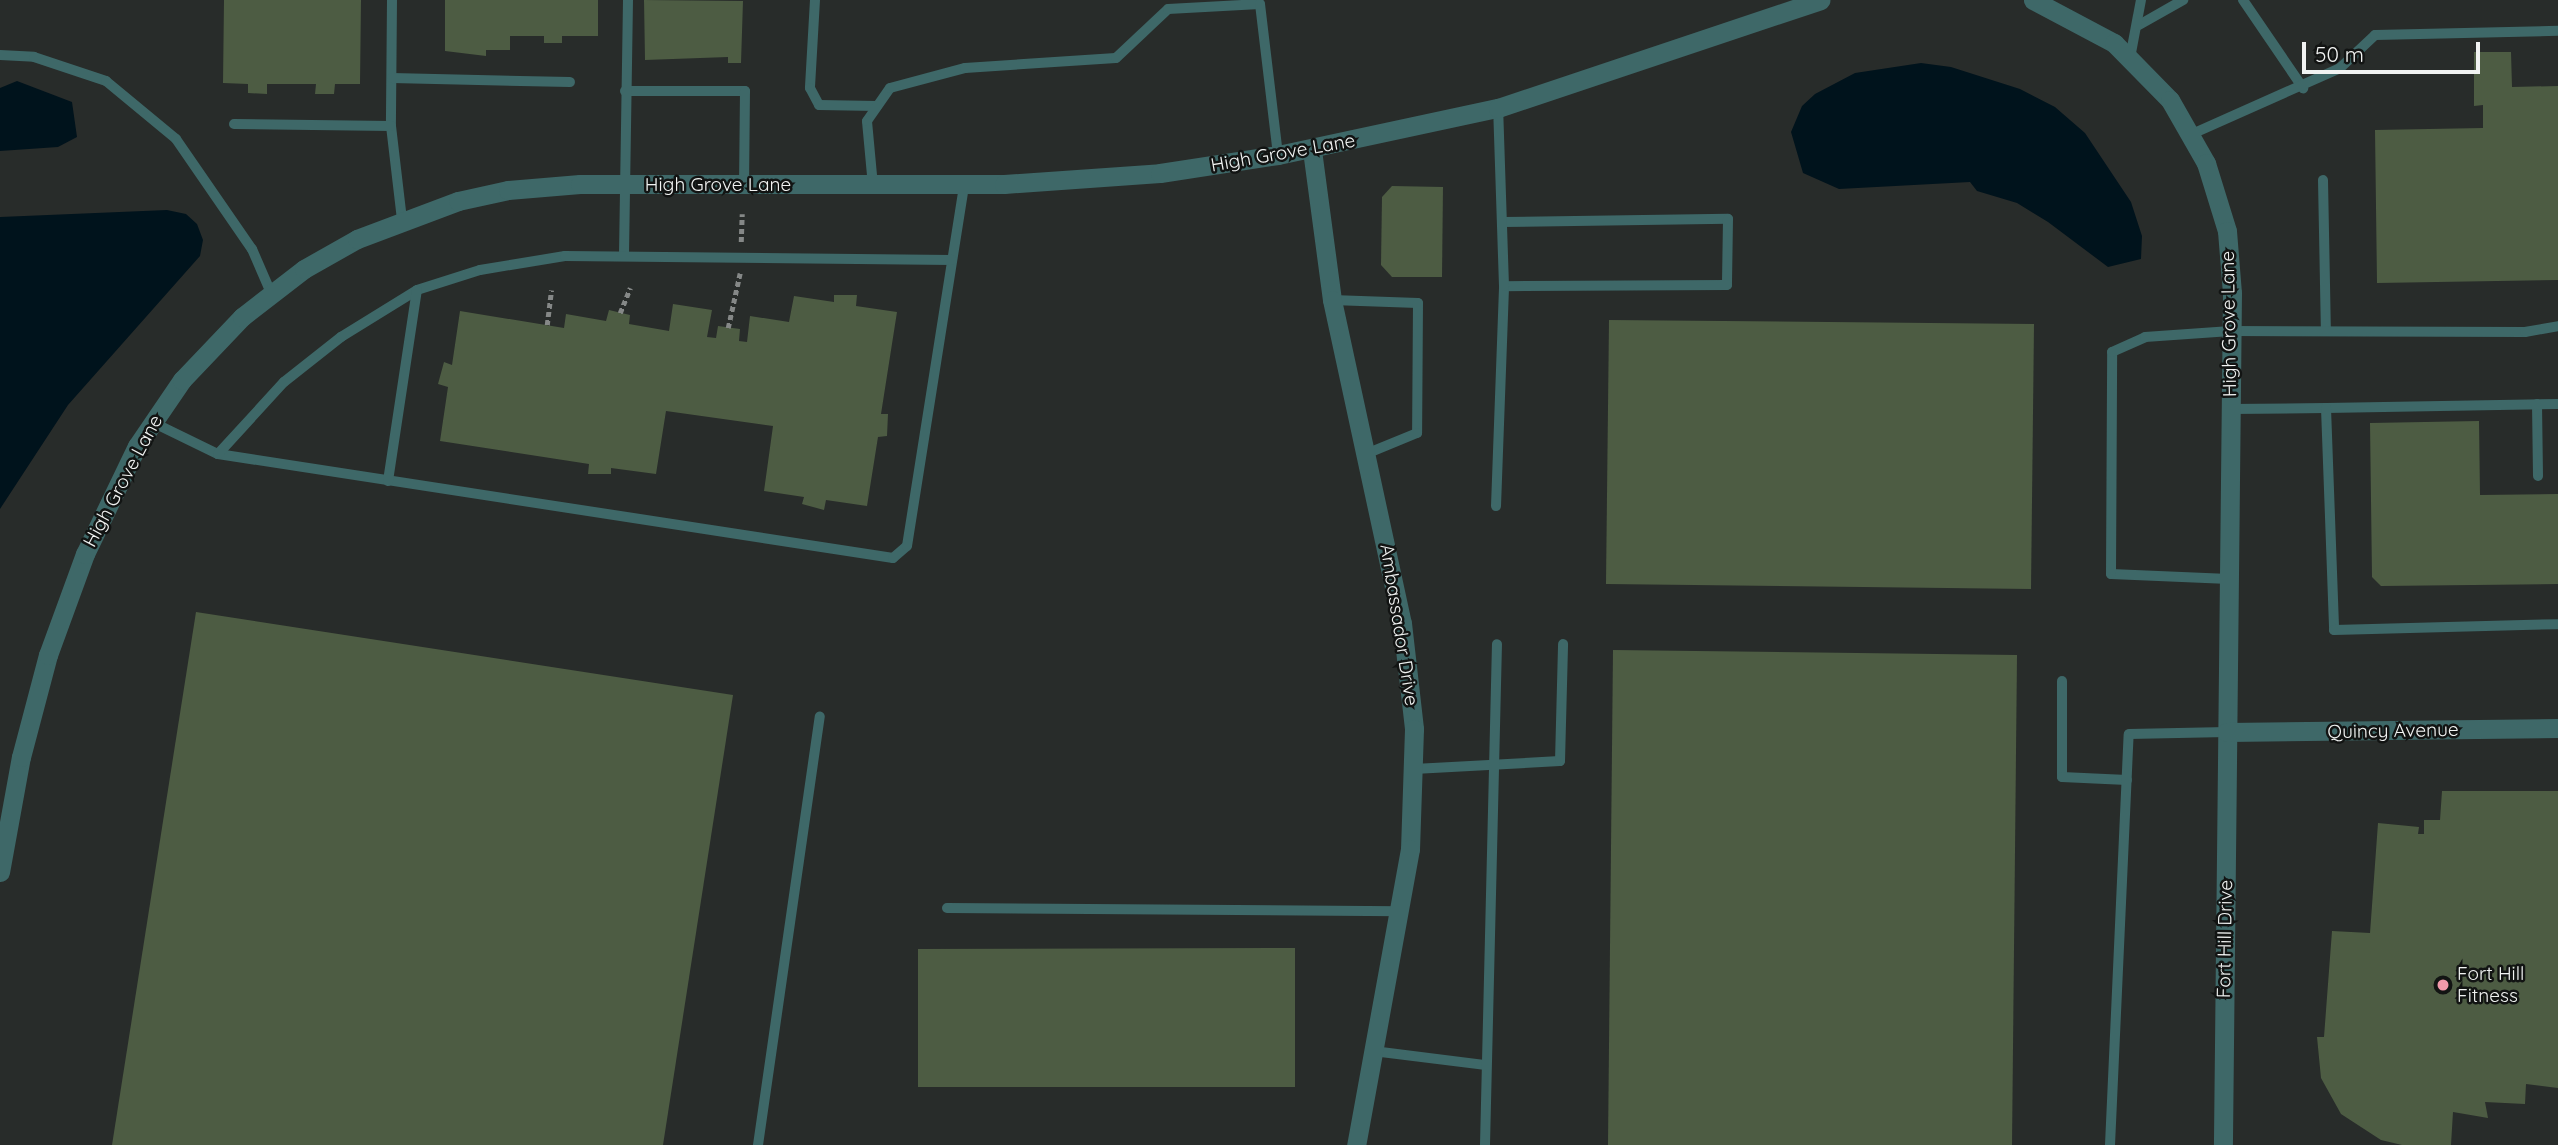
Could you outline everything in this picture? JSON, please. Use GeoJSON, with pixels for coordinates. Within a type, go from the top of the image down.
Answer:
{"type":"FeatureCollection","features":[{"type":"Feature","properties":{"kind":"street","name":"High Grove Lane"},"geometry":{"type":"LineString","coordinates":[[0,872],[26,736],[59,621],[107,502],[152,422],[209,348],[271,293],[357,239],[401,219],[508,190],[622,185],[964,185],[1160,173],[1312,150],[1498,108],[1790,5],[1820,0]]}},
{"type":"Feature","properties":{"kind":"street","name":"High Grove Lane"},"geometry":{"type":"LineString","coordinates":[[2033,0],[2084,24],[2130,58],[2192,134],[2227,231],[2231,331],[2227,732]]}},
{"type":"Feature","properties":{"kind":"street","name":"Ambassador Drive"},"geometry":{"type":"LineString","coordinates":[[1312,150],[1332,300],[1404,635],[1414,769],[1401,911],[1356,1145]]}},
{"type":"Feature","properties":{"kind":"street","name":"Quincy Avenue"},"geometry":{"type":"LineString","coordinates":[[2227,732],[2558,728]]}},
{"type":"Feature","properties":{"kind":"street","name":"Fort Hill Drive"},"geometry":{"type":"LineString","coordinates":[[2223,1145],[2227,732]]}},
{"type":"Feature","properties":{"kind":"lane"},"geometry":{"type":"LineString","coordinates":[[392,0],[391,126],[401,219]]}},
{"type":"Feature","properties":{"kind":"lane"},"geometry":{"type":"LineString","coordinates":[[624,255],[622,185],[628,0]]}},
{"type":"Feature","properties":{"kind":"lane"},"geometry":{"type":"LineString","coordinates":[[815,0],[810,88],[818,105],[877,106]]}},
{"type":"Feature","properties":{"kind":"lane"},"geometry":{"type":"LineString","coordinates":[[2130,58],[2139,25],[2141,0]]}},
{"type":"Feature","properties":{"kind":"lane"},"geometry":{"type":"LineString","coordinates":[[2139,25],[2183,0]]}},
{"type":"Feature","properties":{"kind":"lane"},"geometry":{"type":"LineString","coordinates":[[2243,0],[2303,88]]}},
{"type":"Feature","properties":{"kind":"lane"},"geometry":{"type":"LineString","coordinates":[[873,186],[867,121],[890,88],[965,68],[1116,58],[1168,9],[1262,2],[1278,155]]}},
{"type":"Feature","properties":{"kind":"lane"},"geometry":{"type":"LineString","coordinates":[[2192,134],[2303,88],[2340,68],[2375,35],[2558,31]]}},
{"type":"Feature","properties":{"kind":"lane"},"geometry":{"type":"LineString","coordinates":[[0,55],[34,57],[106,81],[176,139],[252,249],[271,293]]}},
{"type":"Feature","properties":{"kind":"lane"},"geometry":{"type":"LineString","coordinates":[[392,78],[570,82]]}},
{"type":"Feature","properties":{"kind":"lane"},"geometry":{"type":"LineString","coordinates":[[625,91],[745,91],[744,185]]}},
{"type":"Feature","properties":{"kind":"lane"},"geometry":{"type":"LineString","coordinates":[[1496,506],[1504,286],[1498,108]]}},
{"type":"Feature","properties":{"kind":"lane"},"geometry":{"type":"LineString","coordinates":[[234,124],[391,126]]}},
{"type":"Feature","properties":{"kind":"lane"},"geometry":{"type":"LineString","coordinates":[[2323,180],[2326,330]]}},
{"type":"Feature","properties":{"kind":"lane"},"geometry":{"type":"LineString","coordinates":[[152,422],[218,454],[893,558],[907,546],[964,185]]}},
{"type":"Feature","properties":{"kind":"lane"},"geometry":{"type":"LineString","coordinates":[[1503,222],[1728,219],[1727,285],[1504,286]]}},
{"type":"Feature","properties":{"kind":"lane"},"geometry":{"type":"LineString","coordinates":[[218,454],[284,382],[341,337],[417,290],[521,261],[624,255],[952,260]]}},
{"type":"Feature","properties":{"kind":"lane"},"geometry":{"type":"LineString","coordinates":[[388,481],[417,290]]}},
{"type":"Feature","properties":{"kind":"lane"},"geometry":{"type":"LineString","coordinates":[[1332,300],[1418,303],[1417,433],[1366,454]]}},
{"type":"Feature","properties":{"kind":"lane"},"geometry":{"type":"LineString","coordinates":[[2229,579],[2111,574],[2112,352],[2145,337],[2231,331],[2525,332],[2558,326]]}},
{"type":"Feature","properties":{"kind":"lane"},"geometry":{"type":"LineString","coordinates":[[2538,404],[2538,476]]}},
{"type":"Feature","properties":{"kind":"lane"},"geometry":{"type":"LineString","coordinates":[[2230,409],[2558,404]]}},
{"type":"Feature","properties":{"kind":"lane"},"geometry":{"type":"LineString","coordinates":[[2326,408],[2334,630],[2558,624]]}},
{"type":"Feature","properties":{"kind":"lane"},"geometry":{"type":"LineString","coordinates":[[1485,1145],[1497,644]]}},
{"type":"Feature","properties":{"kind":"lane"},"geometry":{"type":"LineString","coordinates":[[1414,769],[1560,761],[1563,644]]}},
{"type":"Feature","properties":{"kind":"lane"},"geometry":{"type":"LineString","coordinates":[[2062,681],[2062,777],[2127,780]]}},
{"type":"Feature","properties":{"kind":"lane"},"geometry":{"type":"LineString","coordinates":[[758,1145],[820,716]]}},
{"type":"Feature","properties":{"kind":"lane"},"geometry":{"type":"LineString","coordinates":[[2110,1145],[2129,734],[2227,732]]}},
{"type":"Feature","properties":{"kind":"lane"},"geometry":{"type":"LineString","coordinates":[[947,908],[1401,911]]}},
{"type":"Feature","properties":{"kind":"lane"},"geometry":{"type":"LineString","coordinates":[[1373,1051],[1486,1065]]}},
{"type":"Feature","properties":{"kind":"path"},"geometry":{"type":"LineString","coordinates":[[741,242],[742,214]]}},
{"type":"Feature","properties":{"kind":"path"},"geometry":{"type":"LineString","coordinates":[[729,328],[740,269]]}},
{"type":"Feature","properties":{"kind":"path"},"geometry":{"type":"LineString","coordinates":[[620,313],[630,288]]}},
{"type":"Feature","properties":{"kind":"path"},"geometry":{"type":"LineString","coordinates":[[547,325],[551,290]]}},
{"type":"Feature","properties":{"kind":"water"},"geometry":{"type":"Polygon","coordinates":[[[1921,63],[1951,67],[2020,89],[2055,107],[2085,133],[2131,202],[2142,236],[2141,259],[2108,267],[2048,222],[2017,203],[1977,191],[1970,182],[1839,189],[1803,173],[1791,132],[1802,106],[1815,94],[1855,73],[1921,63]]]}},
{"type":"Feature","properties":{"kind":"water"},"geometry":{"type":"Polygon","coordinates":[[[17,81],[72,102],[77,137],[58,147],[0,151],[0,88],[17,81]]]}},
{"type":"Feature","properties":{"kind":"water"},"geometry":{"type":"Polygon","coordinates":[[[167,210],[186,214],[197,224],[203,240],[200,256],[68,405],[0,509],[0,217],[167,210]]]}},
{"type":"Feature","properties":{"kind":"building"},"geometry":{"type":"Polygon","coordinates":[[[224,0],[361,0],[360,84],[335,84],[334,94],[315,94],[316,84],[267,84],[267,94],[248,93],[248,84],[223,83],[224,0]]]}},
{"type":"Feature","properties":{"kind":"building"},"geometry":{"type":"Polygon","coordinates":[[[445,0],[598,0],[598,36],[562,36],[562,43],[544,43],[544,36],[510,36],[510,50],[486,50],[486,56],[445,51],[445,0]]]}},
{"type":"Feature","properties":{"kind":"building"},"geometry":{"type":"Polygon","coordinates":[[[644,0],[743,1],[741,63],[728,63],[728,57],[645,60],[644,0]]]}},
{"type":"Feature","properties":{"kind":"building"},"geometry":{"type":"Polygon","coordinates":[[[2474,52],[2511,52],[2512,87],[2558,86],[2558,280],[2377,283],[2375,130],[2483,128],[2483,105],[2474,106],[2474,52]]]}},
{"type":"Feature","properties":{"kind":"building"},"geometry":{"type":"Polygon","coordinates":[[[1392,186],[1443,187],[1442,277],[1392,277],[1381,265],[1382,197],[1392,186]]]}},
{"type":"Feature","properties":{"kind":"building"},"geometry":{"type":"Polygon","coordinates":[[[834,295],[857,295],[856,306],[897,312],[881,414],[888,414],[887,436],[878,437],[867,506],[826,500],[824,510],[802,504],[804,497],[764,491],[773,426],[666,411],[656,474],[611,468],[611,474],[588,474],[589,464],[440,441],[448,387],[438,384],[444,362],[452,365],[460,311],[564,328],[566,314],[606,321],[609,310],[630,315],[629,324],[669,331],[673,304],[712,310],[707,337],[716,338],[718,326],[740,329],[739,341],[747,342],[750,316],[789,322],[794,296],[834,302],[834,295]]]}},
{"type":"Feature","properties":{"kind":"building"},"geometry":{"type":"Polygon","coordinates":[[[1609,320],[2034,324],[2031,589],[1606,584],[1609,320]]]}},
{"type":"Feature","properties":{"kind":"building"},"geometry":{"type":"Polygon","coordinates":[[[2479,421],[2480,495],[2558,494],[2558,584],[2381,586],[2372,577],[2370,423],[2479,421]]]}},
{"type":"Feature","properties":{"kind":"building"},"geometry":{"type":"Polygon","coordinates":[[[196,612],[733,695],[663,1145],[112,1145],[196,612]]]}},
{"type":"Feature","properties":{"kind":"building"},"geometry":{"type":"Polygon","coordinates":[[[1613,650],[2017,655],[2012,1145],[1608,1145],[1613,650]]]}},
{"type":"Feature","properties":{"kind":"building","name":"Fort Hill Fitness"},"geometry":{"type":"Polygon","coordinates":[[[2442,791],[2558,791],[2558,1088],[2526,1084],[2525,1104],[2485,1102],[2488,1118],[2453,1112],[2451,1145],[2402,1145],[2381,1140],[2341,1114],[2321,1078],[2317,1037],[2324,1037],[2332,931],[2370,933],[2378,823],[2419,827],[2418,834],[2424,834],[2424,820],[2440,820],[2442,791]]]}},
{"type":"Feature","properties":{"kind":"building"},"geometry":{"type":"Polygon","coordinates":[[[1295,948],[1295,1087],[918,1087],[918,949],[1295,948]]]}},
{"type":"Feature","properties":{"kind":"place","name":"Fort Hill Fitness"},"geometry":{"type":"Point","coordinates":[2443,985]}}]}
